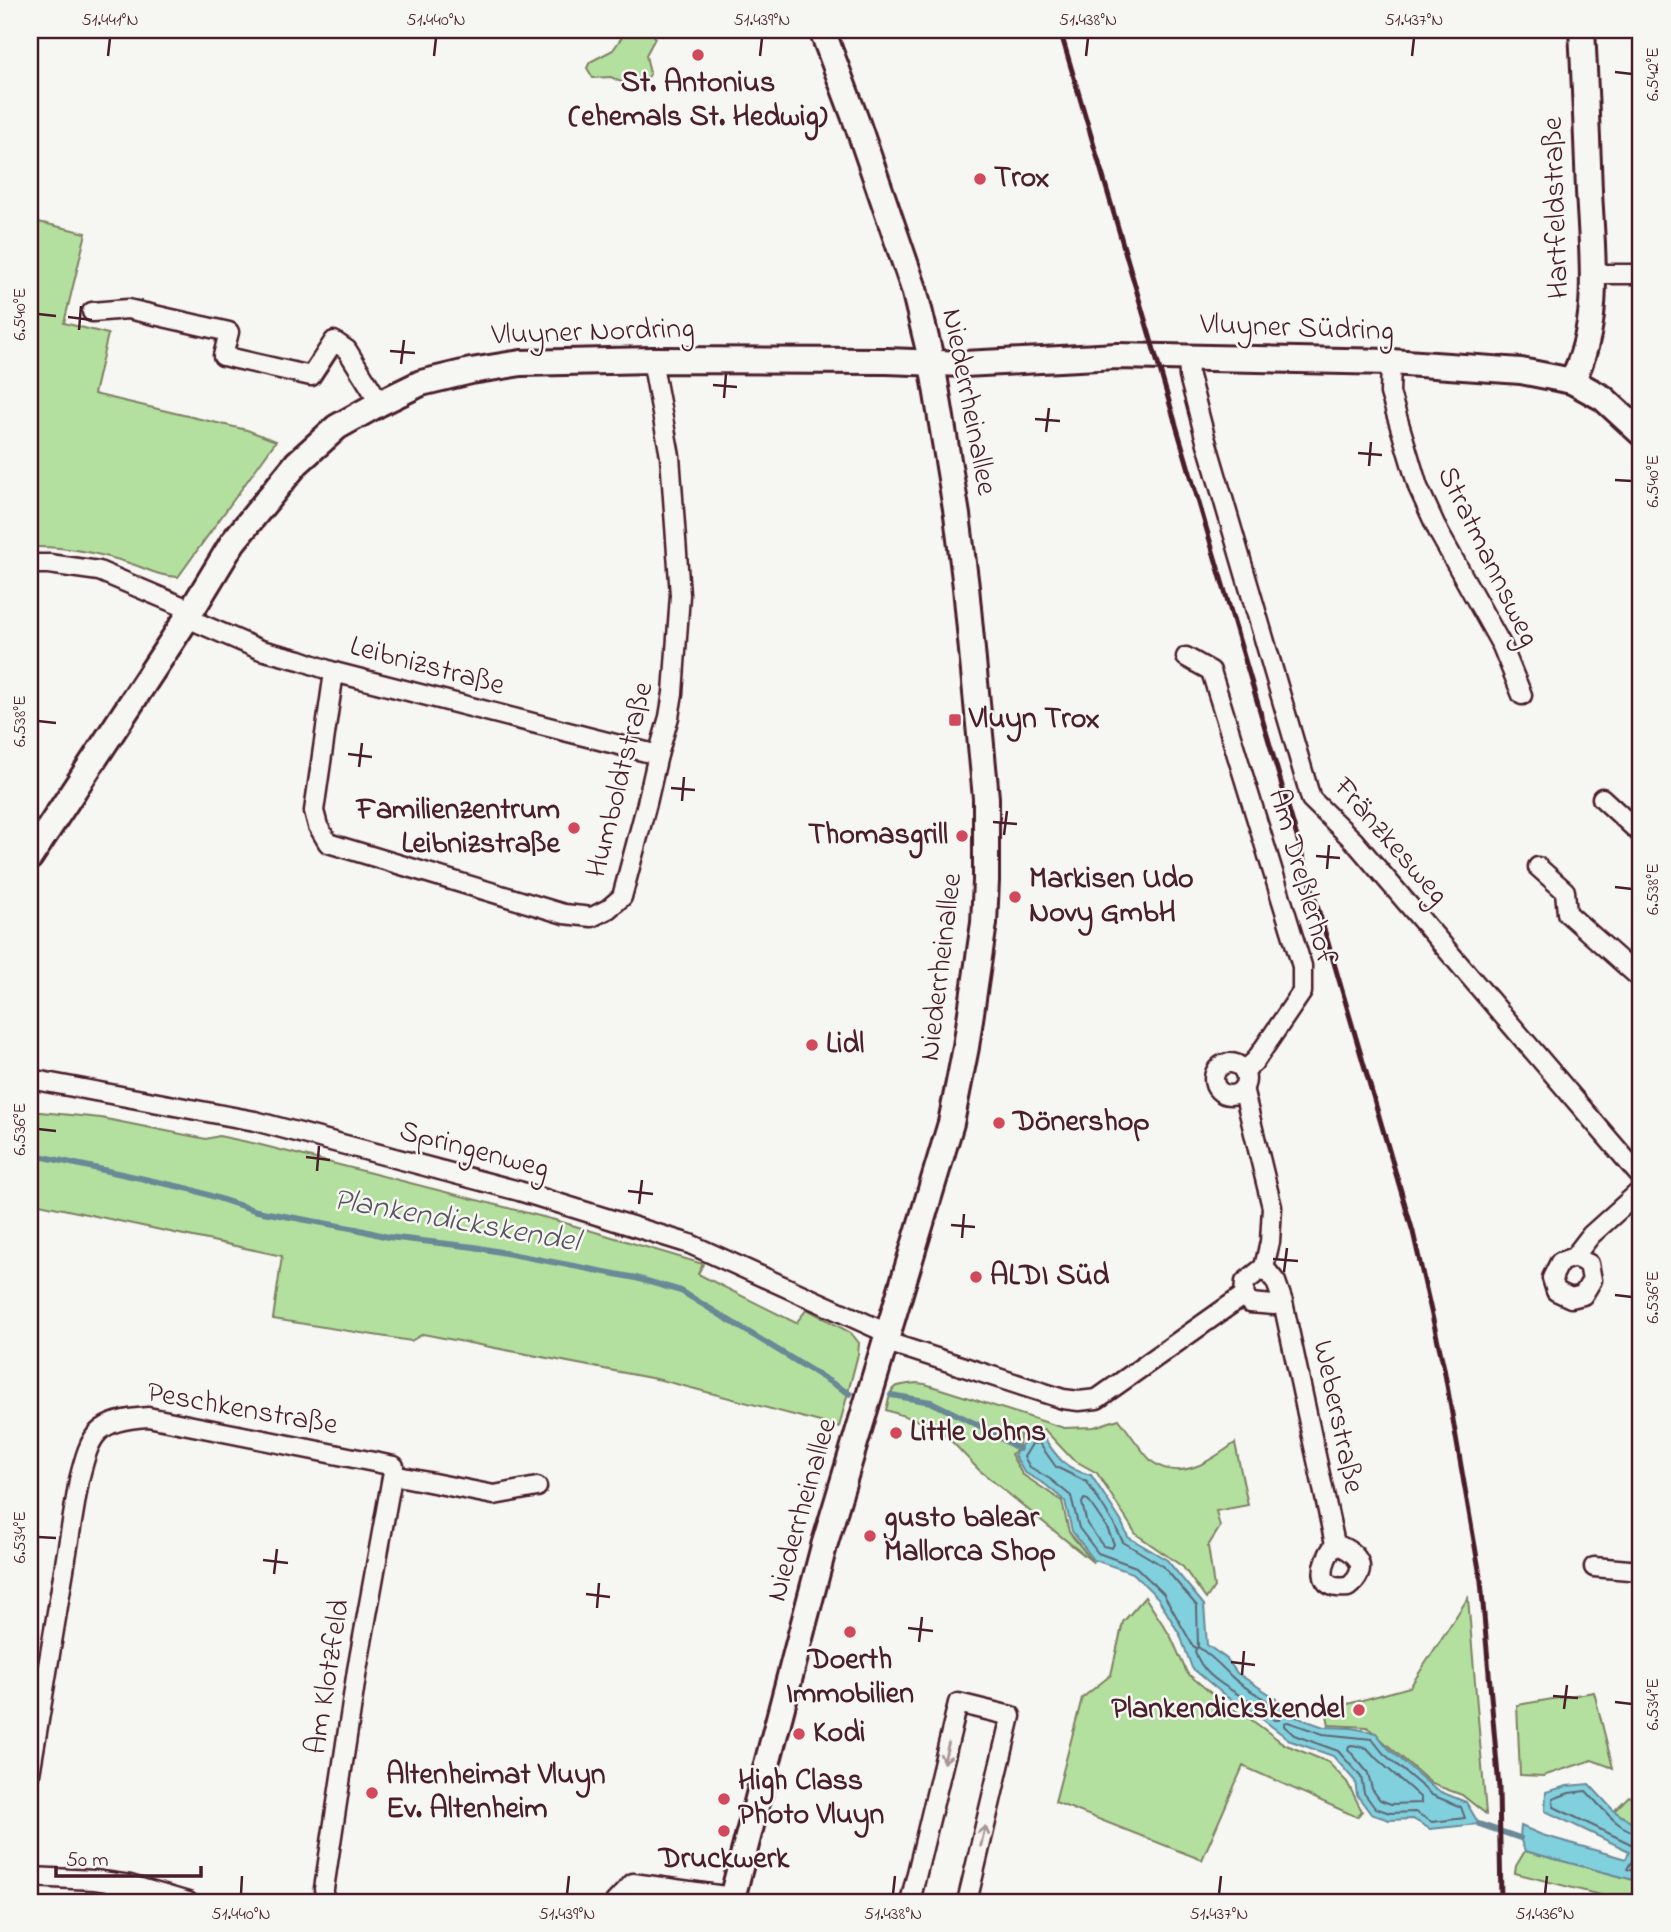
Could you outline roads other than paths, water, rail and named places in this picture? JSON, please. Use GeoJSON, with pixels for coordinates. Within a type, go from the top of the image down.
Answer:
{"type":"FeatureCollection","features":[{"type":"Feature","properties":{"kind":"street","name":"Niederrheinallee"},"geometry":{"type":"LineString","coordinates":[[732,1900],[824,1546],[951,1124],[966,1047],[984,923],[986,798],[961,536],[932,363],[914,289],[859,126],[822,30]]}},
{"type":"Feature","properties":{"kind":"street","name":"Hartfeldstraße"},"geometry":{"type":"LineString","coordinates":[[1572,381],[1583,359],[1591,322],[1593,274],[1582,30]]}},
{"type":"Feature","properties":{"kind":"street"},"geometry":{"type":"LineString","coordinates":[[1593,274],[1641,274]]}},
{"type":"Feature","properties":{"kind":"street"},"geometry":{"type":"LineString","coordinates":[[92,312],[128,309],[229,332],[223,356],[311,376],[334,341],[347,350],[380,403]]}},
{"type":"Feature","properties":{"kind":"street","name":"Vluyner Südring"},"geometry":{"type":"LineString","coordinates":[[932,363],[964,364],[1094,356],[1188,357],[1391,362],[1521,371],[1572,381],[1603,398],[1641,433]]}},
{"type":"Feature","properties":{"kind":"street","name":"Fränzkesweg"},"geometry":{"type":"LineString","coordinates":[[1188,357],[1189,376],[1205,437],[1311,799],[1354,841],[1641,1177]]}},
{"type":"Feature","properties":{"kind":"street","name":"Humboldtstraße"},"geometry":{"type":"LineString","coordinates":[[334,672],[314,811],[318,826],[328,843],[564,914],[592,917],[608,909],[622,897],[670,717],[680,596],[670,456],[652,360]]}},
{"type":"Feature","properties":{"kind":"street","name":"Vluyner Nordring"},"geometry":{"type":"LineString","coordinates":[[30,857],[233,542],[297,463],[337,427],[380,403],[421,383],[522,363],[887,360],[932,363]]}},
{"type":"Feature","properties":{"kind":"street","name":"Stratmannsweg"},"geometry":{"type":"LineString","coordinates":[[1391,362],[1390,393],[1418,487],[1439,533],[1502,646],[1522,695]]}},
{"type":"Feature","properties":{"kind":"street","name":"Leibnizstraße"},"geometry":{"type":"LineString","coordinates":[[30,564],[99,570],[261,650],[334,672],[658,755]]}},
{"type":"Feature","properties":{"kind":"street","name":"Am Dreßlerhof"},"geometry":{"type":"LineString","coordinates":[[1186,657],[1211,671],[1302,966],[1302,992],[1244,1080],[1272,1207],[1270,1242],[1264,1267]]}},
{"type":"Feature","properties":{"kind":"street"},"geometry":{"type":"LineString","coordinates":[[1602,798],[1641,834]]}},
{"type":"Feature","properties":{"kind":"street"},"geometry":{"type":"LineString","coordinates":[[1538,867],[1566,891],[1567,912],[1641,979]]}},
{"type":"Feature","properties":{"kind":"street","name":"Springenweg"},"geometry":{"type":"LineString","coordinates":[[30,1079],[255,1121],[519,1191],[690,1244],[886,1337]]}},
{"type":"Feature","properties":{"kind":"street"},"geometry":{"type":"LineString","coordinates":[[1574,1257],[1591,1235],[1641,1190]]}},
{"type":"Feature","properties":{"kind":"street"},"geometry":{"type":"LineString","coordinates":[[1264,1267],[1245,1282],[1244,1296],[1250,1303],[1274,1305],[1283,1302]]}},
{"type":"Feature","properties":{"kind":"street","name":"Weberstraße"},"geometry":{"type":"LineString","coordinates":[[1264,1267],[1276,1282],[1283,1302],[1335,1544]]}},
{"type":"Feature","properties":{"kind":"street"},"geometry":{"type":"LineString","coordinates":[[886,1337],[1063,1399],[1097,1399],[1244,1296]]}},
{"type":"Feature","properties":{"kind":"street","name":"Peschkenstraße"},"geometry":{"type":"LineString","coordinates":[[30,1774],[79,1480],[88,1445],[100,1430],[120,1419],[148,1417],[394,1471]]}},
{"type":"Feature","properties":{"kind":"street"},"geometry":{"type":"LineString","coordinates":[[394,1471],[495,1495],[537,1486]]}},
{"type":"Feature","properties":{"kind":"street","name":"Am Klotzfeld"},"geometry":{"type":"LineString","coordinates":[[324,1889],[357,1670],[394,1471]]}},
{"type":"Feature","properties":{"kind":"street"},"geometry":{"type":"LineString","coordinates":[[1594,1567],[1641,1571]]}},
{"type":"Feature","properties":{"kind":"street"},"geometry":{"type":"LineString","coordinates":[[910,1902],[958,1703],[1011,1716],[967,1902]]}},
{"type":"Feature","properties":{"kind":"street"},"geometry":{"type":"LineString","coordinates":[[30,1877],[95,1880],[130,1885],[188,1902]]}},
{"type":"Feature","properties":{"kind":"street"},"geometry":{"type":"LineString","coordinates":[[615,1902],[633,1883],[732,1900]]}},
{"type":"Feature","properties":{"kind":"water"},"geometry":{"type":"Polygon","coordinates":[[[1042,1435],[1068,1466],[1091,1475],[1121,1521],[1128,1537],[1167,1560],[1204,1605],[1207,1645],[1227,1659],[1237,1673],[1280,1701],[1287,1714],[1324,1727],[1352,1728],[1376,1733],[1388,1748],[1436,1790],[1466,1802],[1479,1824],[1430,1829],[1413,1819],[1389,1820],[1371,1814],[1357,1795],[1355,1781],[1333,1756],[1291,1741],[1249,1709],[1228,1698],[1192,1668],[1180,1635],[1158,1598],[1133,1573],[1094,1560],[1072,1531],[1065,1501],[1024,1472],[1014,1455],[1028,1437],[1042,1435]]]}},
{"type":"Feature","properties":{"kind":"water"},"geometry":{"type":"Polygon","coordinates":[[[1589,1784],[1614,1811],[1641,1829],[1641,1882],[1525,1851],[1520,1838],[1521,1826],[1542,1835],[1626,1859],[1629,1851],[1545,1811],[1546,1792],[1589,1784]]]}},
{"type":"Feature","properties":{"kind":"waterway","name":"Plankendickskendel"},"geometry":{"type":"LineString","coordinates":[[30,1157],[44,1157],[190,1189],[257,1211],[388,1237],[474,1247],[636,1278],[681,1291],[850,1394]]}},
{"type":"Feature","properties":{"kind":"waterway","name":"Plankendickskendel"},"geometry":{"type":"LineString","coordinates":[[891,1395],[931,1402],[1019,1449]]}},
{"type":"Feature","properties":{"kind":"waterway"},"geometry":{"type":"LineString","coordinates":[[1479,1824],[1520,1838]]}},
{"type":"Feature","properties":{"kind":"railway"},"geometry":{"type":"LineString","coordinates":[[1060,30],[1413,1232],[1444,1368],[1481,1581],[1499,1788],[1501,1902]]}},
{"type":"Feature","properties":{"kind":"place","name":"St. Antonius (ehemals St. Hedwig)"},"geometry":{"type":"Point","coordinates":[698,55]}},
{"type":"Feature","properties":{"kind":"place","name":"Trox"},"geometry":{"type":"Point","coordinates":[980,179]}},
{"type":"Feature","properties":{"kind":"place","name":"Vluyn Trox"},"geometry":{"type":"Point","coordinates":[955,720]}},
{"type":"Feature","properties":{"kind":"place","name":"Familienzentrum Leibnizstraße"},"geometry":{"type":"Point","coordinates":[574,828]}},
{"type":"Feature","properties":{"kind":"place","name":"Thomasgrill"},"geometry":{"type":"Point","coordinates":[962,836]}},
{"type":"Feature","properties":{"kind":"place","name":"Markisen Udo Novy GmbH"},"geometry":{"type":"Point","coordinates":[1015,897]}},
{"type":"Feature","properties":{"kind":"place","name":"Lidl"},"geometry":{"type":"Point","coordinates":[812,1045]}},
{"type":"Feature","properties":{"kind":"place","name":"Dönershop"},"geometry":{"type":"Point","coordinates":[999,1123]}},
{"type":"Feature","properties":{"kind":"place","name":"ALDI Süd"},"geometry":{"type":"Point","coordinates":[976,1277]}},
{"type":"Feature","properties":{"kind":"place","name":"Little Johns"},"geometry":{"type":"Point","coordinates":[896,1433]}},
{"type":"Feature","properties":{"kind":"place","name":"gusto balear Mallorca Shop"},"geometry":{"type":"Point","coordinates":[870,1536]}},
{"type":"Feature","properties":{"kind":"place","name":"Doerth Immobilien"},"geometry":{"type":"Point","coordinates":[850,1632]}},
{"type":"Feature","properties":{"kind":"place","name":"Plankendickskendel"},"geometry":{"type":"Point","coordinates":[1359,1710]}},
{"type":"Feature","properties":{"kind":"place","name":"Kodi"},"geometry":{"type":"Point","coordinates":[799,1734]}},
{"type":"Feature","properties":{"kind":"place","name":"Altenheimat Vluyn Ev. Altenheim"},"geometry":{"type":"Point","coordinates":[372,1793]}},
{"type":"Feature","properties":{"kind":"place","name":"High Class Photo Vluyn"},"geometry":{"type":"Point","coordinates":[724,1799]}},
{"type":"Feature","properties":{"kind":"place","name":"Druckwerk"},"geometry":{"type":"Point","coordinates":[724,1831]}}]}
